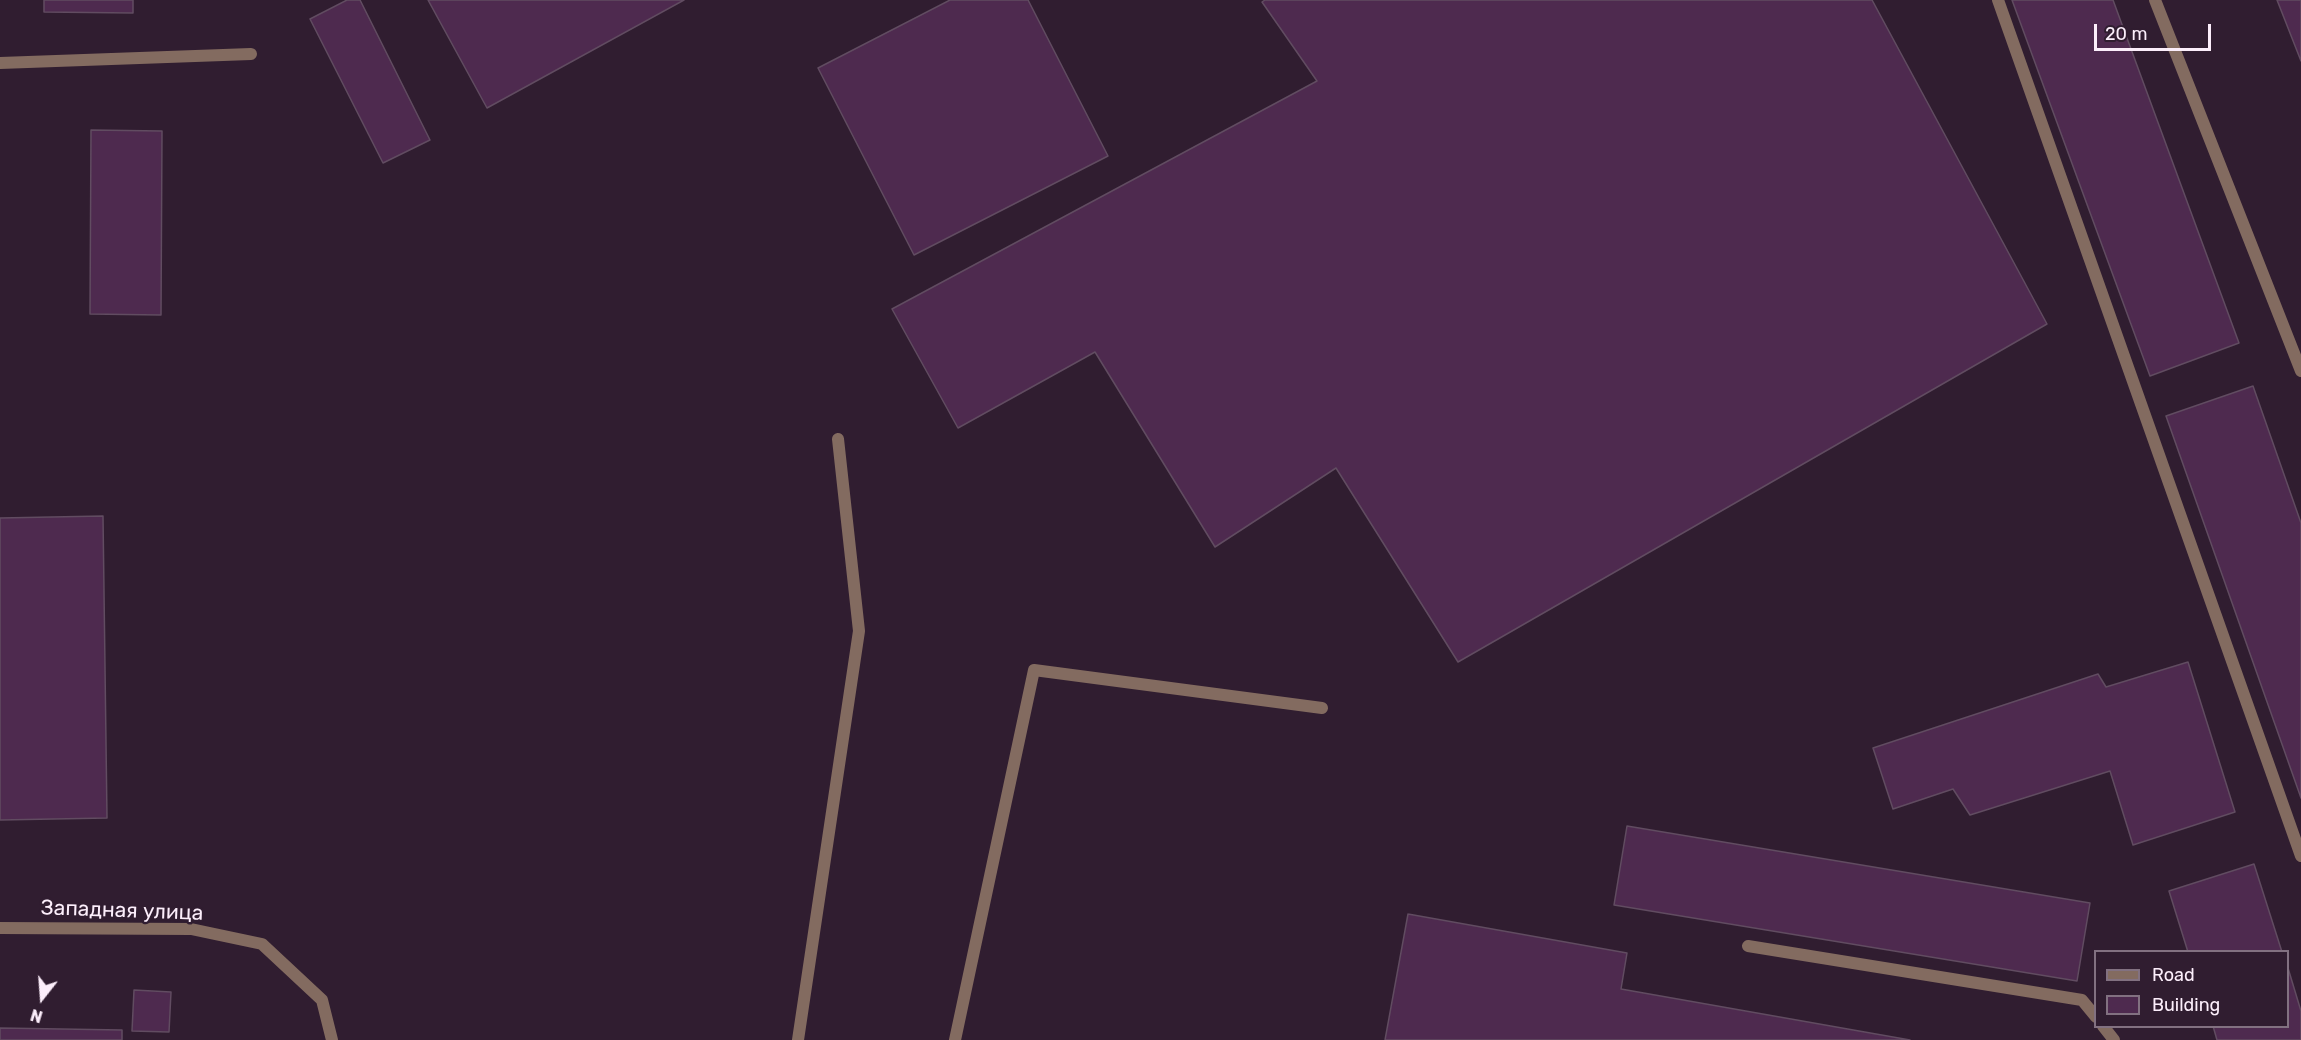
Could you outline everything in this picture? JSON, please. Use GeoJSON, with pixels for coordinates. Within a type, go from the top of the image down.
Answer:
{"type":"FeatureCollection","features":[{"type":"Feature","properties":{"kind":"street"},"geometry":{"type":"LineString","coordinates":[[1998,0],[2301,856]]}},
{"type":"Feature","properties":{"kind":"street"},"geometry":{"type":"LineString","coordinates":[[2155,0],[2301,371]]}},
{"type":"Feature","properties":{"kind":"street"},"geometry":{"type":"LineString","coordinates":[[0,63],[251,54]]}},
{"type":"Feature","properties":{"kind":"street"},"geometry":{"type":"LineString","coordinates":[[798,1040],[859,631],[838,439]]}},
{"type":"Feature","properties":{"kind":"street"},"geometry":{"type":"LineString","coordinates":[[955,1040],[1034,670],[1322,708]]}},
{"type":"Feature","properties":{"kind":"street","name":"Западная улица"},"geometry":{"type":"LineString","coordinates":[[0,928],[191,929],[262,944],[322,1000],[332,1040]]}},
{"type":"Feature","properties":{"kind":"street"},"geometry":{"type":"LineString","coordinates":[[1748,946],[2082,1000],[2094,1015]]}},
{"type":"Feature","properties":{"kind":"street"},"geometry":{"type":"LineString","coordinates":[[2105,1028],[2114,1040]]}},
{"type":"Feature","properties":{"kind":"building"},"geometry":{"type":"Polygon","coordinates":[[[44,0],[133,0],[133,13],[44,12],[44,0]]]}},
{"type":"Feature","properties":{"kind":"building"},"geometry":{"type":"Polygon","coordinates":[[[347,0],[360,0],[430,140],[383,163],[310,19],[347,0]]]}},
{"type":"Feature","properties":{"kind":"building"},"geometry":{"type":"Polygon","coordinates":[[[428,0],[684,0],[487,108],[428,0]]]}},
{"type":"Feature","properties":{"kind":"building"},"geometry":{"type":"Polygon","coordinates":[[[950,0],[1028,0],[1108,156],[914,255],[818,68],[950,0]]]}},
{"type":"Feature","properties":{"kind":"building"},"geometry":{"type":"Polygon","coordinates":[[[1265,0],[1872,0],[2047,324],[1458,662],[1336,468],[1215,547],[1095,352],[958,428],[892,309],[1317,81],[1262,2],[1265,0]]]}},
{"type":"Feature","properties":{"kind":"building"},"geometry":{"type":"Polygon","coordinates":[[[2012,0],[2113,0],[2239,343],[2150,376],[2012,0]]]}},
{"type":"Feature","properties":{"kind":"building"},"geometry":{"type":"Polygon","coordinates":[[[2277,0],[2301,0],[2301,61],[2277,0]]]}},
{"type":"Feature","properties":{"kind":"building"},"geometry":{"type":"Polygon","coordinates":[[[91,130],[162,131],[161,315],[90,314],[91,130]]]}},
{"type":"Feature","properties":{"kind":"building"},"geometry":{"type":"Polygon","coordinates":[[[2253,386],[2301,523],[2301,798],[2166,416],[2253,386]]]}},
{"type":"Feature","properties":{"kind":"building"},"geometry":{"type":"Polygon","coordinates":[[[103,516],[107,818],[0,820],[0,518],[103,516]]]}},
{"type":"Feature","properties":{"kind":"building"},"geometry":{"type":"Polygon","coordinates":[[[2188,662],[2235,812],[2133,845],[2110,771],[1970,815],[1953,789],[1893,809],[1873,748],[2098,674],[2106,687],[2188,662]]]}},
{"type":"Feature","properties":{"kind":"building"},"geometry":{"type":"Polygon","coordinates":[[[1627,826],[2090,903],[2077,981],[1614,905],[1627,826]]]}},
{"type":"Feature","properties":{"kind":"building"},"geometry":{"type":"Polygon","coordinates":[[[2254,864],[2281,950],[2187,950],[2169,891],[2254,864]]]}},
{"type":"Feature","properties":{"kind":"building"},"geometry":{"type":"Polygon","coordinates":[[[1408,914],[1627,953],[1621,989],[1910,1040],[1385,1040],[1408,914]]]}},
{"type":"Feature","properties":{"kind":"building"},"geometry":{"type":"Polygon","coordinates":[[[2289,971],[2301,1011],[2301,1040],[2217,1040],[2214,1028],[2289,1028],[2289,971]]]}},
{"type":"Feature","properties":{"kind":"building"},"geometry":{"type":"Polygon","coordinates":[[[134,990],[171,992],[169,1032],[132,1031],[134,990]]]}},
{"type":"Feature","properties":{"kind":"building"},"geometry":{"type":"Polygon","coordinates":[[[0,1028],[122,1030],[122,1040],[0,1040],[0,1028]]]}}]}
